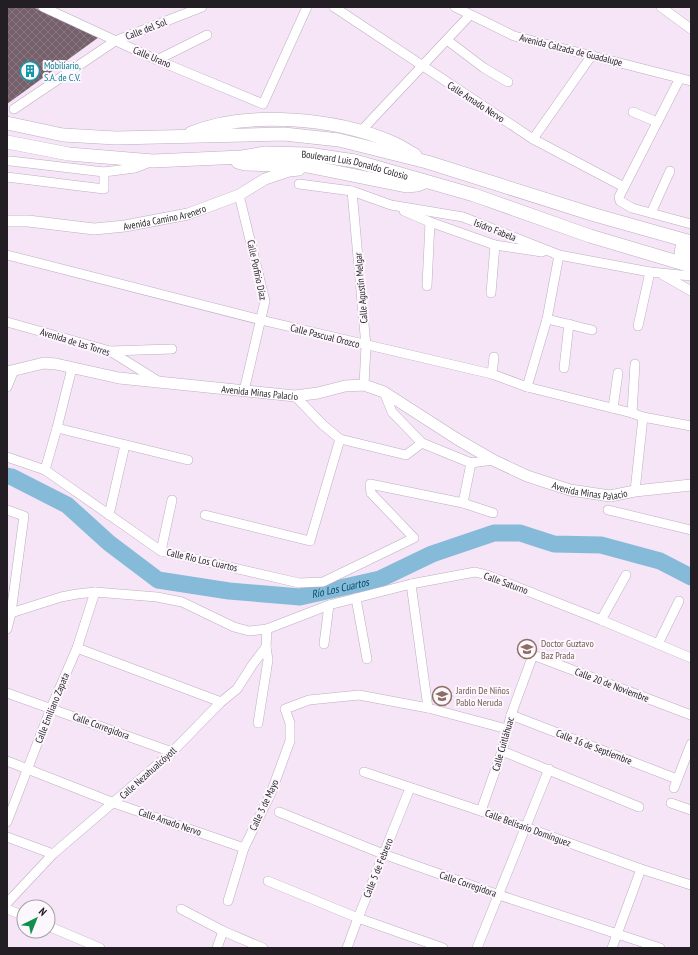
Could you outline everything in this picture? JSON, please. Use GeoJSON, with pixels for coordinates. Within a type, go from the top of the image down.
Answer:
{"type":"FeatureCollection","features":[{"type":"Feature","properties":{"kind":"highway"},"geometry":{"type":"LineString","coordinates":[[182,136],[218,124],[246,120],[293,119],[327,123],[361,131],[393,142],[427,162]]}},
{"type":"Feature","properties":{"kind":"highway","name":"Boulevard Luis Donaldo Colosio"},"geometry":{"type":"LineString","coordinates":[[7,123],[63,135],[116,138],[284,134],[339,140],[427,162],[596,215],[691,242]]}},
{"type":"Feature","properties":{"kind":"highway","name":"Boulevard Luis Donaldo Colosio"},"geometry":{"type":"LineString","coordinates":[[7,142],[69,154],[153,161],[242,157],[265,153],[308,154],[355,161],[474,195],[590,236],[691,266]]}},
{"type":"Feature","properties":{"kind":"highway"},"geometry":{"type":"LineString","coordinates":[[227,157],[245,164],[307,166],[406,186],[417,185],[426,181]]}},
{"type":"Feature","properties":{"kind":"highway"},"geometry":{"type":"LineString","coordinates":[[590,236],[595,234],[645,248],[649,246],[651,238],[647,234],[602,221],[596,215]]}},
{"type":"Feature","properties":{"kind":"highway"},"geometry":{"type":"LineString","coordinates":[[691,246],[686,244],[682,247],[680,253],[691,259]]}},
{"type":"Feature","properties":{"kind":"main road"},"geometry":{"type":"LineString","coordinates":[[245,164],[260,170],[265,179]]}},
{"type":"Feature","properties":{"kind":"main road","name":"Avenida Camino Arenero"},"geometry":{"type":"LineString","coordinates":[[7,221],[28,221],[94,229],[125,226],[188,214],[239,195],[265,179],[289,171],[314,168]]}},
{"type":"Feature","properties":{"kind":"main road","name":"Avenida Minas Palacio"},"geometry":{"type":"LineString","coordinates":[[11,371],[44,363],[119,378],[295,396],[318,393],[345,386],[364,385],[384,392],[457,439],[493,460],[527,476],[570,490],[610,496],[635,491],[691,485]]}},
{"type":"Feature","properties":{"kind":"street","name":"Calle Urano"},"geometry":{"type":"LineString","coordinates":[[43,7],[157,60],[263,104],[307,7]]}},
{"type":"Feature","properties":{"kind":"street","name":"Calle del Sol"},"geometry":{"type":"LineString","coordinates":[[14,109],[115,41],[202,7]]}},
{"type":"Feature","properties":{"kind":"street","name":"Calle Amado Nervo"},"geometry":{"type":"LineString","coordinates":[[334,7],[533,139],[624,187]]}},
{"type":"Feature","properties":{"kind":"street","name":"Avenida Calzada de Guadalupe"},"geometry":{"type":"LineString","coordinates":[[455,7],[514,36],[691,80]]}},
{"type":"Feature","properties":{"kind":"street"},"geometry":{"type":"LineString","coordinates":[[661,7],[691,29]]}},
{"type":"Feature","properties":{"kind":"street"},"geometry":{"type":"LineString","coordinates":[[361,131],[470,15]]}},
{"type":"Feature","properties":{"kind":"street"},"geometry":{"type":"LineString","coordinates":[[157,60],[207,35]]}},
{"type":"Feature","properties":{"kind":"street"},"geometry":{"type":"LineString","coordinates":[[447,40],[484,68],[508,82]]}},
{"type":"Feature","properties":{"kind":"street"},"geometry":{"type":"LineString","coordinates":[[533,139],[592,56]]}},
{"type":"Feature","properties":{"kind":"street"},"geometry":{"type":"LineString","coordinates":[[680,78],[619,197],[620,201],[632,208],[691,224]]}},
{"type":"Feature","properties":{"kind":"street"},"geometry":{"type":"LineString","coordinates":[[633,112],[657,122]]}},
{"type":"Feature","properties":{"kind":"street"},"geometry":{"type":"LineString","coordinates":[[7,161],[104,172],[134,168],[153,161]]}},
{"type":"Feature","properties":{"kind":"street"},"geometry":{"type":"LineString","coordinates":[[651,213],[670,171]]}},
{"type":"Feature","properties":{"kind":"street"},"geometry":{"type":"LineString","coordinates":[[7,177],[104,189],[104,172]]}},
{"type":"Feature","properties":{"kind":"street","name":"Isidro Fabela"},"geometry":{"type":"LineString","coordinates":[[299,184],[352,191],[390,205],[463,217],[559,255],[660,274],[691,276]]}},
{"type":"Feature","properties":{"kind":"street","name":"Calle Agustín Melgar"},"geometry":{"type":"LineString","coordinates":[[352,191],[366,346],[364,385]]}},
{"type":"Feature","properties":{"kind":"street","name":"Calle Porfirio Díaz"},"geometry":{"type":"LineString","coordinates":[[239,195],[265,301],[244,391]]}},
{"type":"Feature","properties":{"kind":"street"},"geometry":{"type":"LineString","coordinates":[[390,205],[430,222],[495,245],[559,255],[547,318],[527,387]]}},
{"type":"Feature","properties":{"kind":"street"},"geometry":{"type":"LineString","coordinates":[[427,286],[430,222]]}},
{"type":"Feature","properties":{"kind":"street"},"geometry":{"type":"LineString","coordinates":[[491,293],[495,245]]}},
{"type":"Feature","properties":{"kind":"street","name":"Calle Pascual Orozco"},"geometry":{"type":"LineString","coordinates":[[7,255],[366,346],[492,374],[527,387],[614,408],[643,417],[691,426]]}},
{"type":"Feature","properties":{"kind":"street"},"geometry":{"type":"LineString","coordinates":[[638,326],[650,272]]}},
{"type":"Feature","properties":{"kind":"street"},"geometry":{"type":"LineString","coordinates":[[660,274],[691,291]]}},
{"type":"Feature","properties":{"kind":"street"},"geometry":{"type":"LineString","coordinates":[[547,318],[592,330]]}},
{"type":"Feature","properties":{"kind":"street","name":"Avenida de las Torres"},"geometry":{"type":"LineString","coordinates":[[7,322],[110,351],[159,382]]}},
{"type":"Feature","properties":{"kind":"street"},"geometry":{"type":"LineString","coordinates":[[564,368],[569,324]]}},
{"type":"Feature","properties":{"kind":"street"},"geometry":{"type":"LineString","coordinates":[[110,351],[172,349]]}},
{"type":"Feature","properties":{"kind":"street"},"geometry":{"type":"LineString","coordinates":[[492,374],[494,357]]}},
{"type":"Feature","properties":{"kind":"street"},"geometry":{"type":"LineString","coordinates":[[632,413],[635,364]]}},
{"type":"Feature","properties":{"kind":"street"},"geometry":{"type":"LineString","coordinates":[[45,470],[72,368]]}},
{"type":"Feature","properties":{"kind":"street"},"geometry":{"type":"LineString","coordinates":[[7,387],[11,371]]}},
{"type":"Feature","properties":{"kind":"street"},"geometry":{"type":"LineString","coordinates":[[614,408],[618,373]]}},
{"type":"Feature","properties":{"kind":"street"},"geometry":{"type":"LineString","coordinates":[[384,392],[392,412],[422,443],[471,463],[493,460]]}},
{"type":"Feature","properties":{"kind":"street"},"geometry":{"type":"LineString","coordinates":[[295,396],[323,425],[340,439],[406,455],[422,443]]}},
{"type":"Feature","properties":{"kind":"street"},"geometry":{"type":"LineString","coordinates":[[635,491],[643,417]]}},
{"type":"Feature","properties":{"kind":"street"},"geometry":{"type":"LineString","coordinates":[[57,428],[188,460]]}},
{"type":"Feature","properties":{"kind":"street"},"geometry":{"type":"LineString","coordinates":[[205,515],[310,541],[340,439]]}},
{"type":"Feature","properties":{"kind":"street"},"geometry":{"type":"LineString","coordinates":[[109,515],[125,445]]}},
{"type":"Feature","properties":{"kind":"street","name":"Calle Río Los Cuartos"},"geometry":{"type":"LineString","coordinates":[[7,457],[45,470],[161,551],[299,583],[323,582],[414,538],[371,493],[370,484],[463,503]]}},
{"type":"Feature","properties":{"kind":"street"},"geometry":{"type":"LineString","coordinates":[[471,463],[463,503],[493,513]]}},
{"type":"Feature","properties":{"kind":"street"},"geometry":{"type":"LineString","coordinates":[[161,551],[172,500]]}},
{"type":"Feature","properties":{"kind":"street"},"geometry":{"type":"LineString","coordinates":[[7,510],[24,516],[11,612],[7,629]]}},
{"type":"Feature","properties":{"kind":"street"},"geometry":{"type":"LineString","coordinates":[[608,510],[691,530]]}},
{"type":"Feature","properties":{"kind":"street","name":"Calle Saturno"},"geometry":{"type":"LineString","coordinates":[[11,612],[61,597],[95,592],[157,597],[182,602],[234,627],[250,631],[267,629],[329,605],[411,584],[475,572],[487,575],[601,620],[691,658]]}},
{"type":"Feature","properties":{"kind":"street"},"geometry":{"type":"LineString","coordinates":[[601,620],[626,575]]}},
{"type":"Feature","properties":{"kind":"street"},"geometry":{"type":"LineString","coordinates":[[411,584],[428,708],[507,728]]}},
{"type":"Feature","properties":{"kind":"street","name":"Calle Emiliano Zapata"},"geometry":{"type":"LineString","coordinates":[[7,822],[51,708],[77,648],[95,592]]}},
{"type":"Feature","properties":{"kind":"street"},"geometry":{"type":"LineString","coordinates":[[356,598],[367,659]]}},
{"type":"Feature","properties":{"kind":"street"},"geometry":{"type":"LineString","coordinates":[[658,644],[679,601]]}},
{"type":"Feature","properties":{"kind":"street"},"geometry":{"type":"LineString","coordinates":[[324,644],[329,605]]}},
{"type":"Feature","properties":{"kind":"street"},"geometry":{"type":"LineString","coordinates":[[258,722],[268,660],[266,646],[267,629]]}},
{"type":"Feature","properties":{"kind":"street","name":"Calle Nezahualcóyotl"},"geometry":{"type":"LineString","coordinates":[[7,903],[53,854],[172,752],[221,702],[237,689],[266,646]]}},
{"type":"Feature","properties":{"kind":"street"},"geometry":{"type":"LineString","coordinates":[[77,648],[221,702]]}},
{"type":"Feature","properties":{"kind":"street","name":"Calle 20 de Noviembre"},"geometry":{"type":"LineString","coordinates":[[533,654],[691,715]]}},
{"type":"Feature","properties":{"kind":"street","name":"Calle Cuitláhuac"},"geometry":{"type":"LineString","coordinates":[[481,811],[502,751],[510,715],[533,654]]}},
{"type":"Feature","properties":{"kind":"street","name":"Calle Corregidora"},"geometry":{"type":"LineString","coordinates":[[7,693],[172,752]]}},
{"type":"Feature","properties":{"kind":"street","name":"Calle 3 de Mayo"},"geometry":{"type":"LineString","coordinates":[[228,901],[244,848],[272,793],[290,741],[290,723],[285,709],[309,700],[359,695],[428,708]]}},
{"type":"Feature","properties":{"kind":"street","name":"Calle 16 de Septiembre"},"geometry":{"type":"LineString","coordinates":[[510,715],[675,784],[691,744]]}},
{"type":"Feature","properties":{"kind":"street"},"geometry":{"type":"LineString","coordinates":[[502,751],[639,807]]}},
{"type":"Feature","properties":{"kind":"street","name":"Calle Amado Nervo"},"geometry":{"type":"LineString","coordinates":[[7,761],[114,803],[244,848]]}},
{"type":"Feature","properties":{"kind":"street"},"geometry":{"type":"LineString","coordinates":[[477,948],[550,770]]}},
{"type":"Feature","properties":{"kind":"street","name":"Calle Belisario Domínguez"},"geometry":{"type":"LineString","coordinates":[[364,772],[481,811],[641,869],[691,885]]}},
{"type":"Feature","properties":{"kind":"street","name":"Calle 5 de Febrero"},"geometry":{"type":"LineString","coordinates":[[347,948],[410,788]]}},
{"type":"Feature","properties":{"kind":"street"},"geometry":{"type":"LineString","coordinates":[[671,803],[691,810]]}},
{"type":"Feature","properties":{"kind":"street","name":"Calle Corregidora"},"geometry":{"type":"LineString","coordinates":[[279,812],[383,854],[499,895],[660,948]]}},
{"type":"Feature","properties":{"kind":"street"},"geometry":{"type":"LineString","coordinates":[[7,837],[53,854]]}},
{"type":"Feature","properties":{"kind":"street"},"geometry":{"type":"LineString","coordinates":[[612,948],[641,869]]}},
{"type":"Feature","properties":{"kind":"street"},"geometry":{"type":"LineString","coordinates":[[268,882],[358,918],[443,948]]}},
{"type":"Feature","properties":{"kind":"street"},"geometry":{"type":"LineString","coordinates":[[181,909],[223,931],[263,948]]}},
{"type":"Feature","properties":{"kind":"street"},"geometry":{"type":"LineString","coordinates":[[56,929],[100,948]]}},
{"type":"Feature","properties":{"kind":"street"},"geometry":{"type":"LineString","coordinates":[[217,948],[223,931]]}},
{"type":"Feature","properties":{"kind":"building","name":"Mobiliario, S.A. de C.V."},"geometry":{"type":"Polygon","coordinates":[[[7,7],[32,7],[99,37],[7,104],[7,7]]]}},
{"type":"Feature","properties":{"kind":"waterway","name":"Río Los Cuartos"},"geometry":{"type":"LineString","coordinates":[[7,476],[12,477],[67,505],[109,543],[158,580],[229,591],[300,597],[380,579],[432,554],[494,533],[520,533],[554,544],[601,545],[660,561],[691,577]]}},
{"type":"Feature","properties":{"kind":"place","name":"Mobiliario, S.A. de C.V."},"geometry":{"type":"Point","coordinates":[30,71]}},
{"type":"Feature","properties":{"kind":"place","name":"Doctor Guztavo Baz Prada"},"geometry":{"type":"Point","coordinates":[527,649]}},
{"type":"Feature","properties":{"kind":"place","name":"Jardin De Niños Pablo Neruda"},"geometry":{"type":"Point","coordinates":[442,696]}}]}
